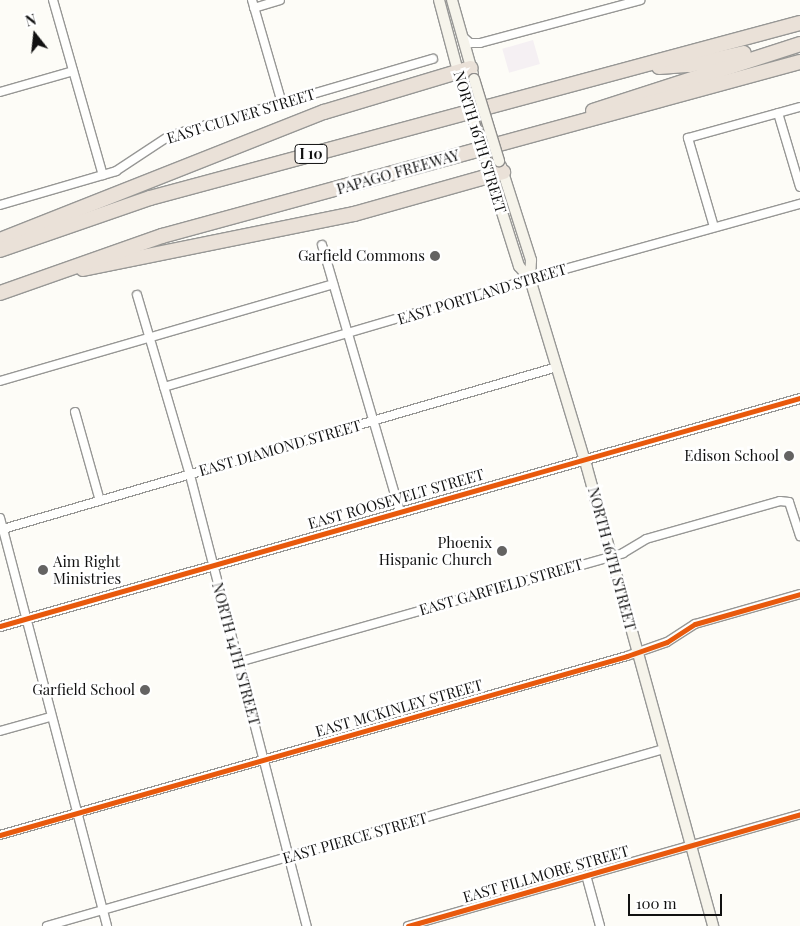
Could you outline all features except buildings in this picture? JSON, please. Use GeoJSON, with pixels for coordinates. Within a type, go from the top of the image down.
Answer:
{"type":"FeatureCollection","features":[{"type":"Feature","properties":{"kind":"highway"},"geometry":{"type":"LineString","coordinates":[[763,32],[800,16]]}},
{"type":"Feature","properties":{"kind":"highway","name":"I 10"},"geometry":{"type":"LineString","coordinates":[[0,250],[160,196],[800,23]]}},
{"type":"Feature","properties":{"kind":"highway"},"geometry":{"type":"LineString","coordinates":[[626,69],[690,65],[800,38]]}},
{"type":"Feature","properties":{"kind":"highway"},"geometry":{"type":"LineString","coordinates":[[526,136],[570,118],[800,44]]}},
{"type":"Feature","properties":{"kind":"highway","name":"PAPAGO FREEWAY"},"geometry":{"type":"LineString","coordinates":[[0,293],[52,273],[162,236],[796,64]]}},
{"type":"Feature","properties":{"kind":"highway"},"geometry":{"type":"LineString","coordinates":[[0,240],[324,112],[466,76]]}},
{"type":"Feature","properties":{"kind":"highway"},"geometry":{"type":"LineString","coordinates":[[52,273],[110,265],[203,243],[346,216],[495,169]]}},
{"type":"Feature","properties":{"kind":"main road","name":"NORTH 16TH STREET"},"geometry":{"type":"LineString","coordinates":[[439,0],[466,76],[495,169],[519,266],[530,279],[584,458],[713,926]]}},
{"type":"Feature","properties":{"kind":"main road","name":"NORTH 16TH STREET"},"geometry":{"type":"LineString","coordinates":[[452,0],[462,36],[466,76]]}},
{"type":"Feature","properties":{"kind":"street"},"geometry":{"type":"LineString","coordinates":[[53,0],[103,175]]}},
{"type":"Feature","properties":{"kind":"street"},"geometry":{"type":"LineString","coordinates":[[280,0],[253,4],[282,103]]}},
{"type":"Feature","properties":{"kind":"street"},"geometry":{"type":"LineString","coordinates":[[462,36],[470,43],[480,43],[640,0]]}},
{"type":"Feature","properties":{"kind":"street","name":"EAST CULVER STREET"},"geometry":{"type":"LineString","coordinates":[[0,205],[116,171],[169,136],[433,59]]}},
{"type":"Feature","properties":{"kind":"street"},"geometry":{"type":"LineString","coordinates":[[0,92],[73,71]]}},
{"type":"Feature","properties":{"kind":"street"},"geometry":{"type":"LineString","coordinates":[[714,227],[688,138],[800,106]]}},
{"type":"Feature","properties":{"kind":"street"},"geometry":{"type":"LineString","coordinates":[[778,113],[800,187]]}},
{"type":"Feature","properties":{"kind":"street","name":"EAST PORTLAND STREET"},"geometry":{"type":"LineString","coordinates":[[164,388],[530,279],[800,204]]}},
{"type":"Feature","properties":{"kind":"street"},"geometry":{"type":"LineString","coordinates":[[322,245],[400,512]]}},
{"type":"Feature","properties":{"kind":"street"},"geometry":{"type":"LineString","coordinates":[[0,381],[333,284]]}},
{"type":"Feature","properties":{"kind":"street","name":"NORTH 14TH STREET"},"geometry":{"type":"LineString","coordinates":[[137,295],[214,564],[307,926]]}},
{"type":"Feature","properties":{"kind":"street","name":"EAST DIAMOND STREET"},"geometry":{"type":"LineString","coordinates":[[2,531],[557,368]]}},
{"type":"Feature","properties":{"kind":"street","name":"EAST ROOSEVELT STREET"},"geometry":{"type":"LineString","coordinates":[[0,626],[584,458],[800,398]]}},
{"type":"Feature","properties":{"kind":"street"},"geometry":{"type":"LineString","coordinates":[[75,412],[100,501]]}},
{"type":"Feature","properties":{"kind":"street","name":"EAST GARFIELD STREET"},"geometry":{"type":"LineString","coordinates":[[239,662],[611,556],[646,539],[780,501],[789,502],[800,536]]}},
{"type":"Feature","properties":{"kind":"street"},"geometry":{"type":"LineString","coordinates":[[0,518],[50,717],[107,926]]}},
{"type":"Feature","properties":{"kind":"street","name":"EAST MCKINLEY STREET"},"geometry":{"type":"LineString","coordinates":[[0,835],[637,652],[666,642],[695,624],[800,594]]}},
{"type":"Feature","properties":{"kind":"street"},"geometry":{"type":"LineString","coordinates":[[0,731],[50,717]]}},
{"type":"Feature","properties":{"kind":"street","name":"EAST PIERCE STREET"},"geometry":{"type":"LineString","coordinates":[[47,926],[664,749]]}},
{"type":"Feature","properties":{"kind":"street","name":"EAST FILLMORE STREET"},"geometry":{"type":"LineString","coordinates":[[408,926],[691,847],[800,814]]}},
{"type":"Feature","properties":{"kind":"street"},"geometry":{"type":"LineString","coordinates":[[586,875],[600,926]]}},
{"type":"Feature","properties":{"kind":"shaded area"},"geometry":{"type":"Polygon","coordinates":[[[533,40],[540,64],[509,73],[502,49],[533,40]]]}},
{"type":"Feature","properties":{"kind":"cycle path"},"geometry":{"type":"LineString","coordinates":[[0,626],[800,398]]}},
{"type":"Feature","properties":{"kind":"cycle path"},"geometry":{"type":"LineString","coordinates":[[0,835],[627,656],[667,642],[695,624],[800,594]]}},
{"type":"Feature","properties":{"kind":"cycle path"},"geometry":{"type":"LineString","coordinates":[[408,926],[800,814]]}},
{"type":"Feature","properties":{"kind":"place","name":"Garfield Commons"},"geometry":{"type":"Point","coordinates":[435,256]}},
{"type":"Feature","properties":{"kind":"place","name":"Edison School"},"geometry":{"type":"Point","coordinates":[789,456]}},
{"type":"Feature","properties":{"kind":"place","name":"Phoenix Hispanic Church"},"geometry":{"type":"Point","coordinates":[502,551]}},
{"type":"Feature","properties":{"kind":"place","name":"Aim Right Ministries"},"geometry":{"type":"Point","coordinates":[43,570]}},
{"type":"Feature","properties":{"kind":"place","name":"Garfield School"},"geometry":{"type":"Point","coordinates":[145,690]}}]}
